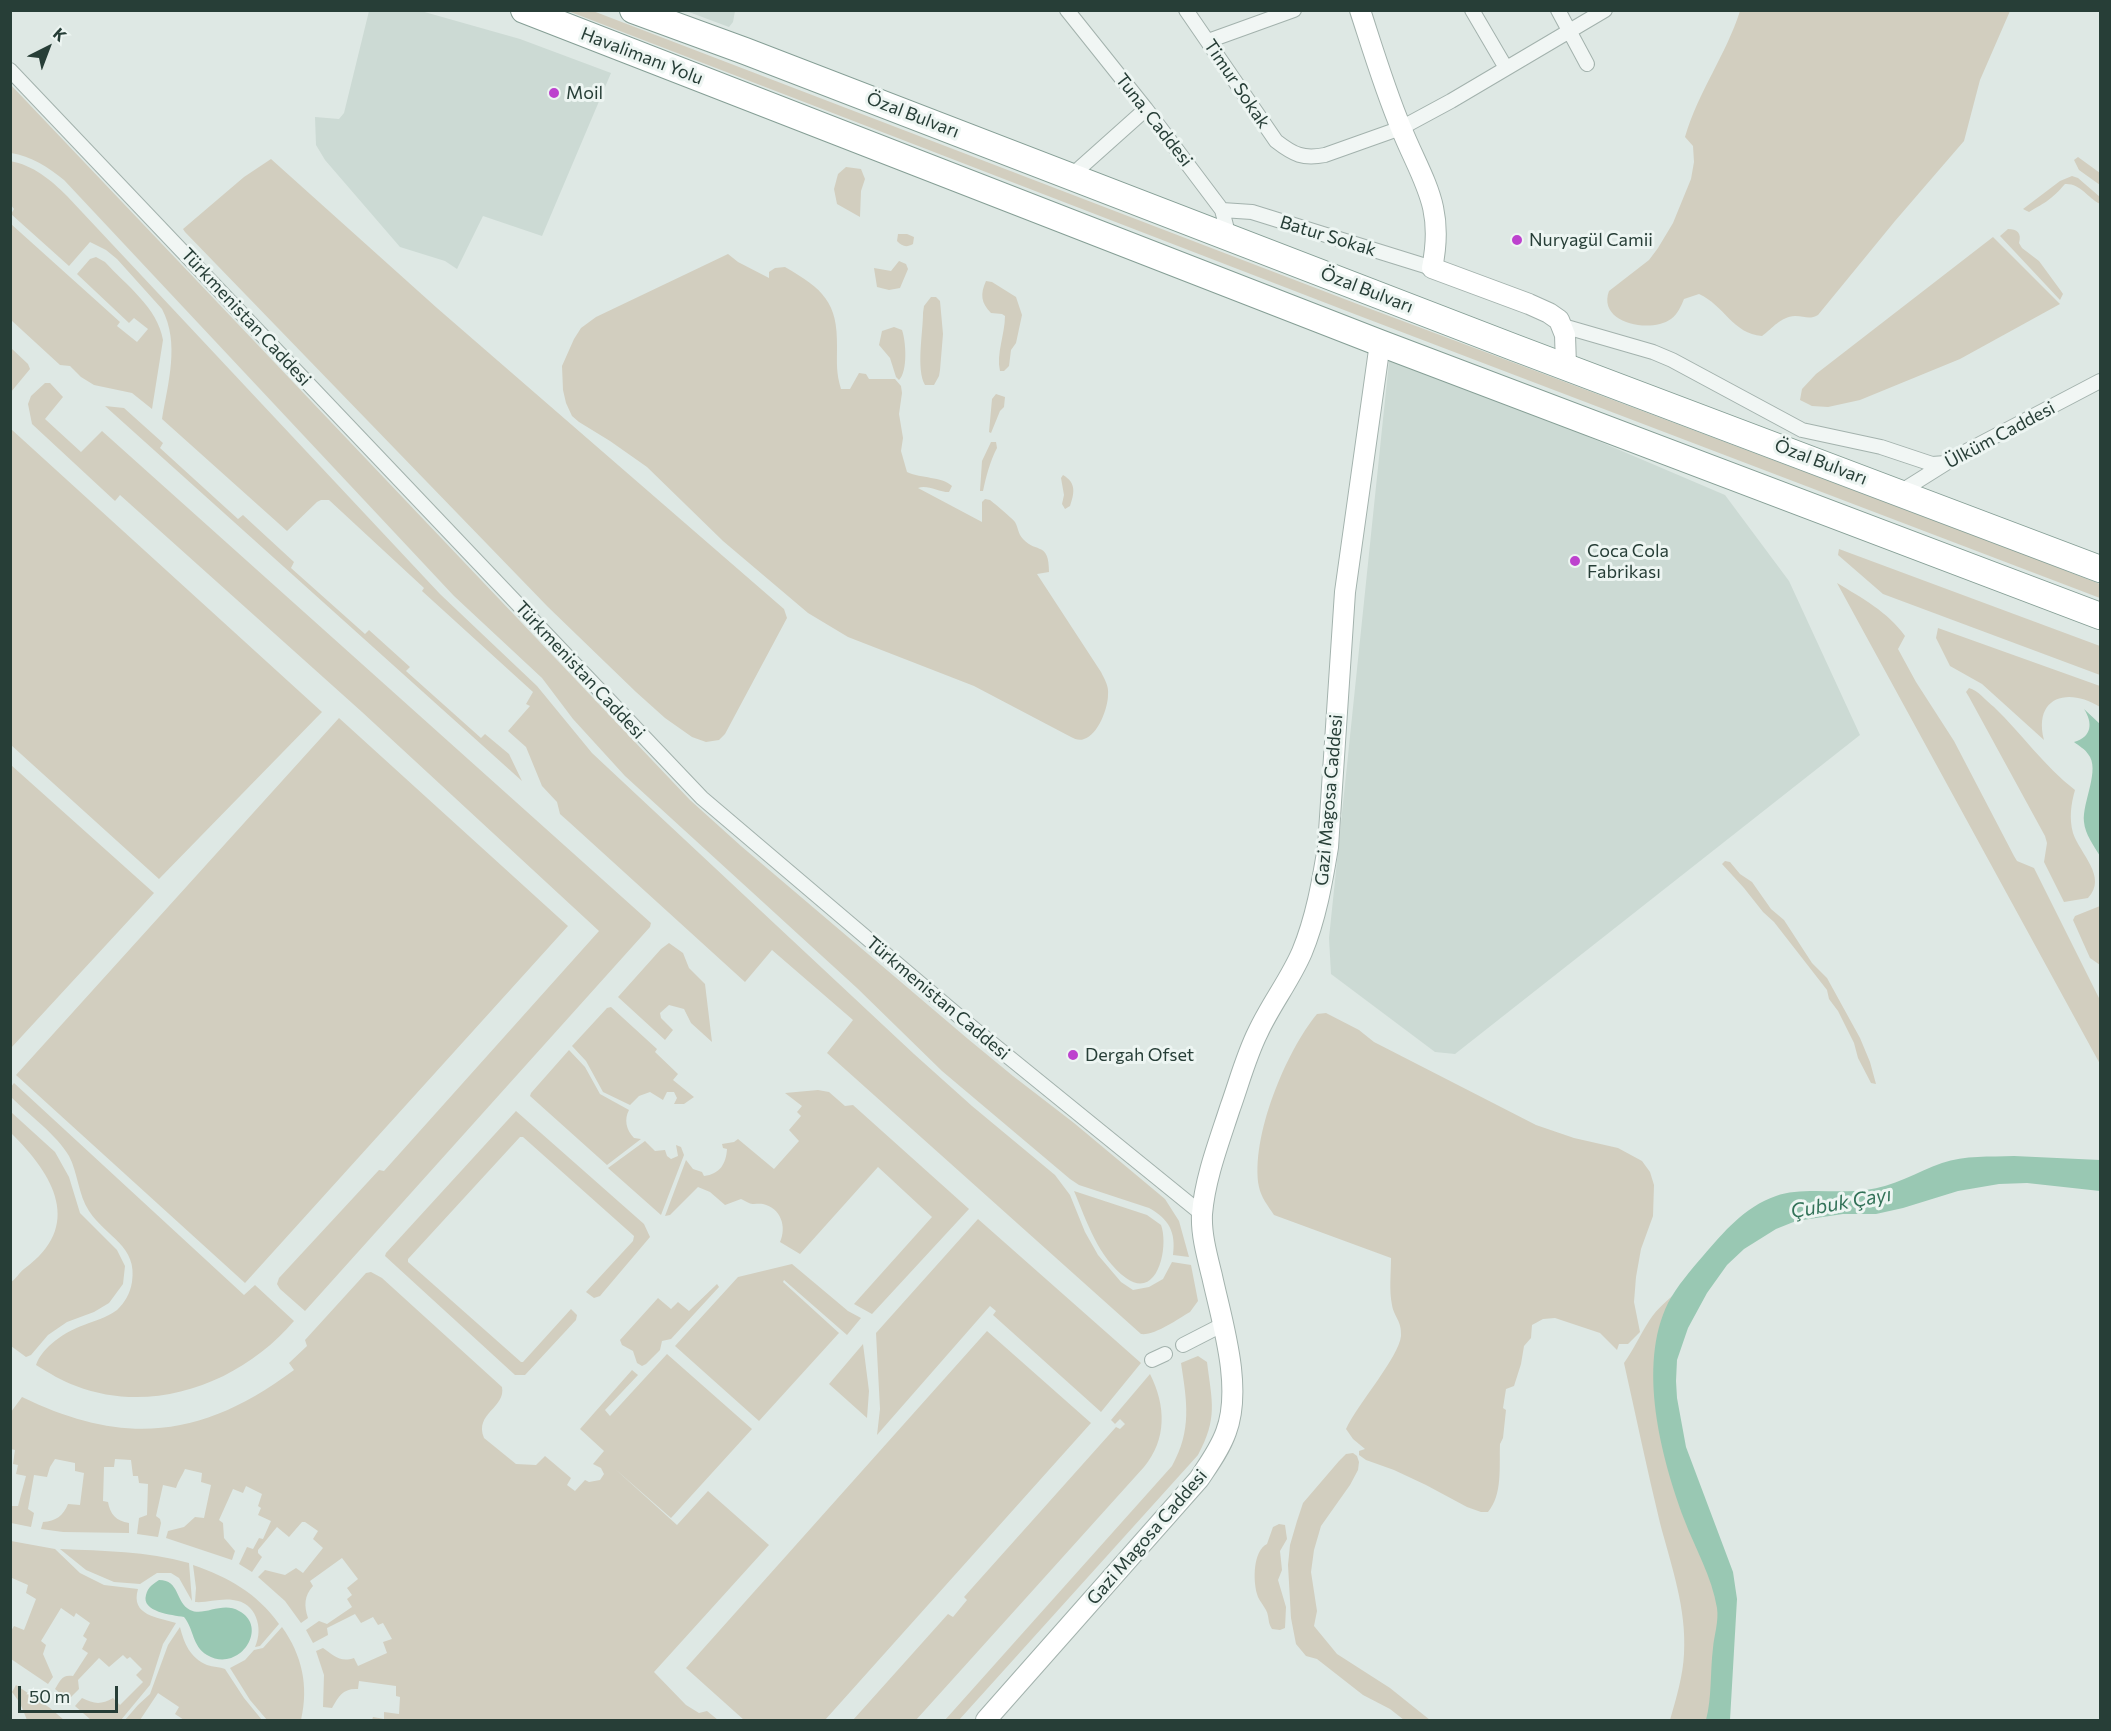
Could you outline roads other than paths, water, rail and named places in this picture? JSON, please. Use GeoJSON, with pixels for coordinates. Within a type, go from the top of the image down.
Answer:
{"type":"FeatureCollection","features":[{"type":"Feature","properties":{"kind":"highway","name":"Havalimanı Yolu"},"geometry":{"type":"LineString","coordinates":[[524,10],[1380,343]]}},
{"type":"Feature","properties":{"kind":"highway","name":"Özal Bulvarı"},"geometry":{"type":"LineString","coordinates":[[633,10],[2100,569]]}},
{"type":"Feature","properties":{"kind":"highway"},"geometry":{"type":"LineString","coordinates":[[1380,343],[2100,615]]}},
{"type":"Feature","properties":{"kind":"street","name":"Tuna. Caddesi"},"geometry":{"type":"LineString","coordinates":[[1067,10],[1222,210],[1229,237]]}},
{"type":"Feature","properties":{"kind":"street","name":"Timur Sokak"},"geometry":{"type":"LineString","coordinates":[[1186,10],[1276,141],[1293,154],[1325,155],[1401,128]]}},
{"type":"Feature","properties":{"kind":"street"},"geometry":{"type":"LineString","coordinates":[[1208,41],[1293,10]]}},
{"type":"Feature","properties":{"kind":"street"},"geometry":{"type":"LineString","coordinates":[[1360,10],[1401,128],[1428,185],[1433,202],[1437,245],[1432,268],[1549,313],[1559,320],[1565,334],[1566,366]]}},
{"type":"Feature","properties":{"kind":"street"},"geometry":{"type":"LineString","coordinates":[[1472,10],[1506,68]]}},
{"type":"Feature","properties":{"kind":"street"},"geometry":{"type":"LineString","coordinates":[[1558,10],[1587,64]]}},
{"type":"Feature","properties":{"kind":"street"},"geometry":{"type":"LineString","coordinates":[[1401,128],[1605,10]]}},
{"type":"Feature","properties":{"kind":"street","name":"Türkmenistan Caddesi"},"geometry":{"type":"LineString","coordinates":[[10,70],[713,810],[968,1024],[1202,1214]]}},
{"type":"Feature","properties":{"kind":"street"},"geometry":{"type":"LineString","coordinates":[[1071,176],[1146,109]]}},
{"type":"Feature","properties":{"kind":"street","name":"Batur Sokak"},"geometry":{"type":"LineString","coordinates":[[1222,210],[1252,212],[1432,268]]}},
{"type":"Feature","properties":{"kind":"street"},"geometry":{"type":"LineString","coordinates":[[1563,326],[1653,352],[1672,360],[1802,430],[1881,447],[1932,464],[1946,463]]}},
{"type":"Feature","properties":{"kind":"street","name":"Gazi Magosa Caddesi"},"geometry":{"type":"LineString","coordinates":[[986,1720],[1199,1479],[1227,1431],[1232,1384],[1204,1240],[1202,1214],[1216,1155],[1250,1049],[1302,953],[1323,882],[1328,847],[1345,592],[1380,343]]}},
{"type":"Feature","properties":{"kind":"street","name":"Ülküm Caddesi"},"geometry":{"type":"LineString","coordinates":[[1900,492],[1946,463],[2100,381]]}},
{"type":"Feature","properties":{"kind":"street"},"geometry":{"type":"LineString","coordinates":[[1183,1345],[1222,1325]]}},
{"type":"Feature","properties":{"kind":"water"},"geometry":{"type":"Polygon","coordinates":[[[2084,709],[2100,724],[2100,856],[2088,835],[2084,822],[2093,768],[2088,754],[2074,742],[2084,737],[2089,729],[2089,719],[2084,709]]]}},
{"type":"Feature","properties":{"kind":"water","name":"Çubuk Çayı"},"geometry":{"type":"Polygon","coordinates":[[[2014,1156],[2100,1160],[2100,1191],[2027,1183],[1999,1184],[1958,1191],[1876,1214],[1843,1214],[1796,1221],[1776,1229],[1744,1249],[1727,1265],[1707,1293],[1688,1328],[1677,1360],[1676,1381],[1686,1447],[1733,1572],[1737,1599],[1730,1720],[1706,1720],[1717,1608],[1715,1596],[1675,1495],[1667,1468],[1653,1383],[1654,1355],[1659,1328],[1668,1303],[1689,1273],[1727,1229],[1744,1213],[1776,1196],[1808,1191],[1855,1191],[1876,1188],[1895,1183],[1951,1160],[2014,1156]]]}},
{"type":"Feature","properties":{"kind":"water"},"geometry":{"type":"Polygon","coordinates":[[[159,1580],[171,1584],[185,1606],[195,1612],[220,1608],[233,1608],[239,1611],[248,1618],[252,1627],[247,1646],[239,1654],[230,1658],[219,1659],[207,1655],[198,1647],[184,1617],[159,1612],[148,1605],[147,1592],[159,1580]]]}},
{"type":"Feature","properties":{"kind":"place","name":"Moil"},"geometry":{"type":"Point","coordinates":[554,93]}},
{"type":"Feature","properties":{"kind":"place","name":"Nuryagül Camii"},"geometry":{"type":"Point","coordinates":[1517,240]}},
{"type":"Feature","properties":{"kind":"place","name":"Coca Cola Fabrikası"},"geometry":{"type":"Point","coordinates":[1575,561]}},
{"type":"Feature","properties":{"kind":"place","name":"Dergah Ofset"},"geometry":{"type":"Point","coordinates":[1073,1055]}}]}
